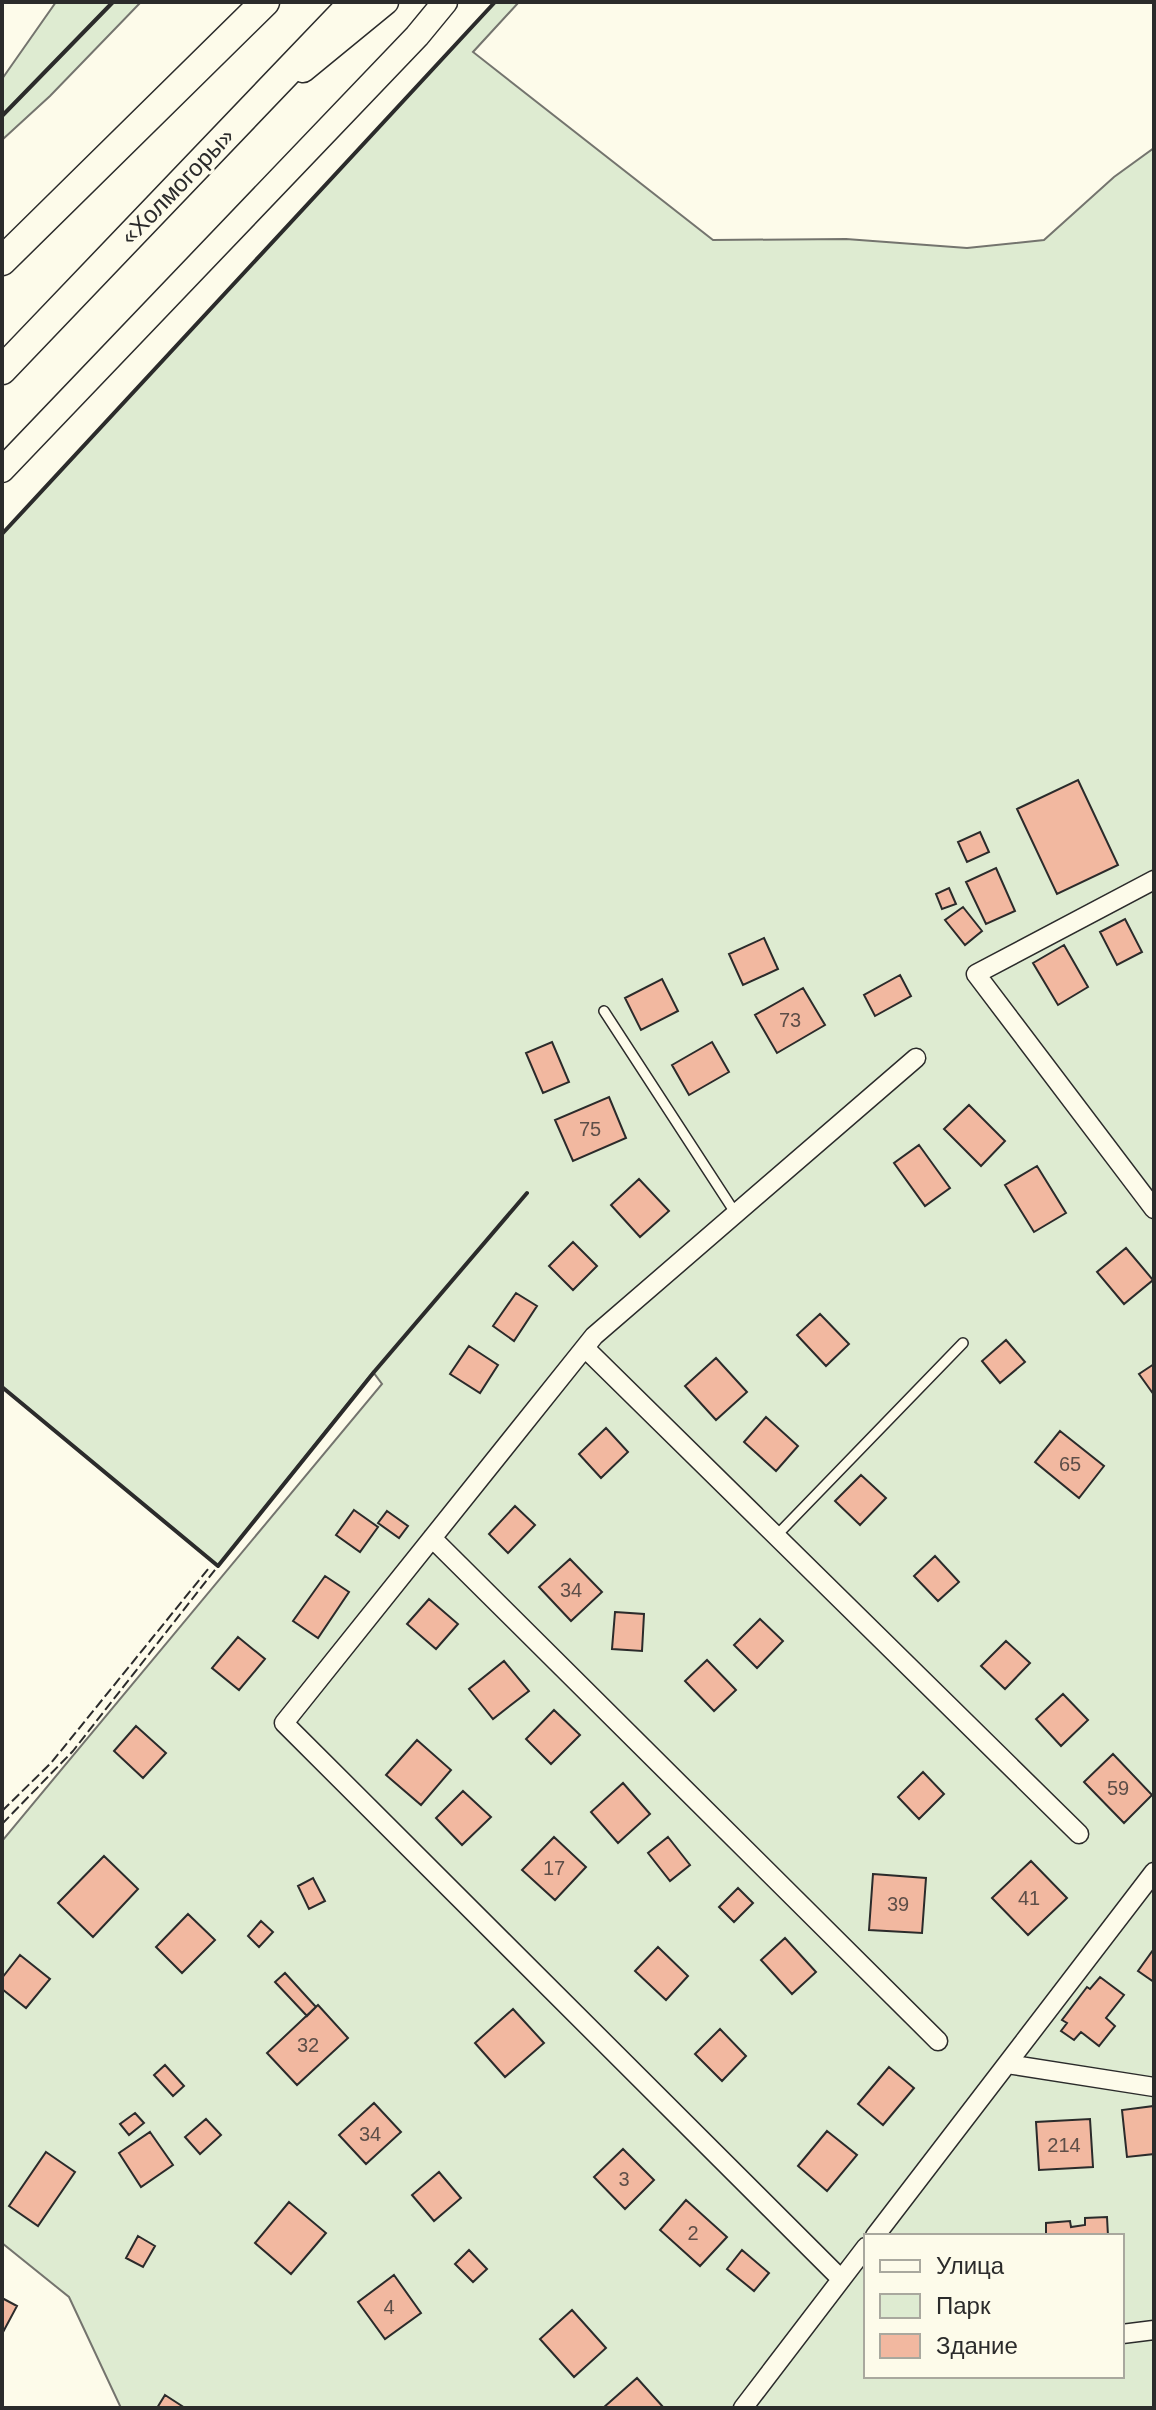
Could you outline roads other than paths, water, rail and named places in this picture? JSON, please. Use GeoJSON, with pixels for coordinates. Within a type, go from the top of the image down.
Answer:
{"type":"FeatureCollection","features":[{"type":"Feature","properties":{"kind":"highway"},"geometry":{"type":"LineString","coordinates":[[2,261],[265,2]]}},
{"type":"Feature","properties":{"kind":"highway","name":"«Холмогоры»"},"geometry":{"type":"LineString","coordinates":[[2,370],[354,2]]}},
{"type":"Feature","properties":{"kind":"main road"},"geometry":{"type":"LineString","coordinates":[[233,127],[386,2]]}},
{"type":"Feature","properties":{"kind":"main road"},"geometry":{"type":"LineString","coordinates":[[2,470],[417,36],[445,2]]}},
{"type":"Feature","properties":{"kind":"street"},"geometry":{"type":"LineString","coordinates":[[1154,880],[976,974],[1154,1209]]}},
{"type":"Feature","properties":{"kind":"street"},"geometry":{"type":"LineString","coordinates":[[841,2279],[284,1723],[594,1336],[916,1058]]}},
{"type":"Feature","properties":{"kind":"street"},"geometry":{"type":"LineString","coordinates":[[585,1348],[1079,1834]]}},
{"type":"Feature","properties":{"kind":"street"},"geometry":{"type":"LineString","coordinates":[[432,1538],[938,2041]]}},
{"type":"Feature","properties":{"kind":"street"},"geometry":{"type":"LineString","coordinates":[[877,2234],[1154,1872]]}},
{"type":"Feature","properties":{"kind":"street"},"geometry":{"type":"LineString","coordinates":[[1007,2064],[1154,2087]]}},
{"type":"Feature","properties":{"kind":"street"},"geometry":{"type":"LineString","coordinates":[[743,2408],[864,2250]]}},
{"type":"Feature","properties":{"kind":"street"},"geometry":{"type":"LineString","coordinates":[[1124,2334],[1154,2330]]}},
{"type":"Feature","properties":{"kind":"lane"},"geometry":{"type":"LineString","coordinates":[[604,1011],[736,1214]]}},
{"type":"Feature","properties":{"kind":"lane"},"geometry":{"type":"LineString","coordinates":[[776,1536],[963,1343]]}}]}
